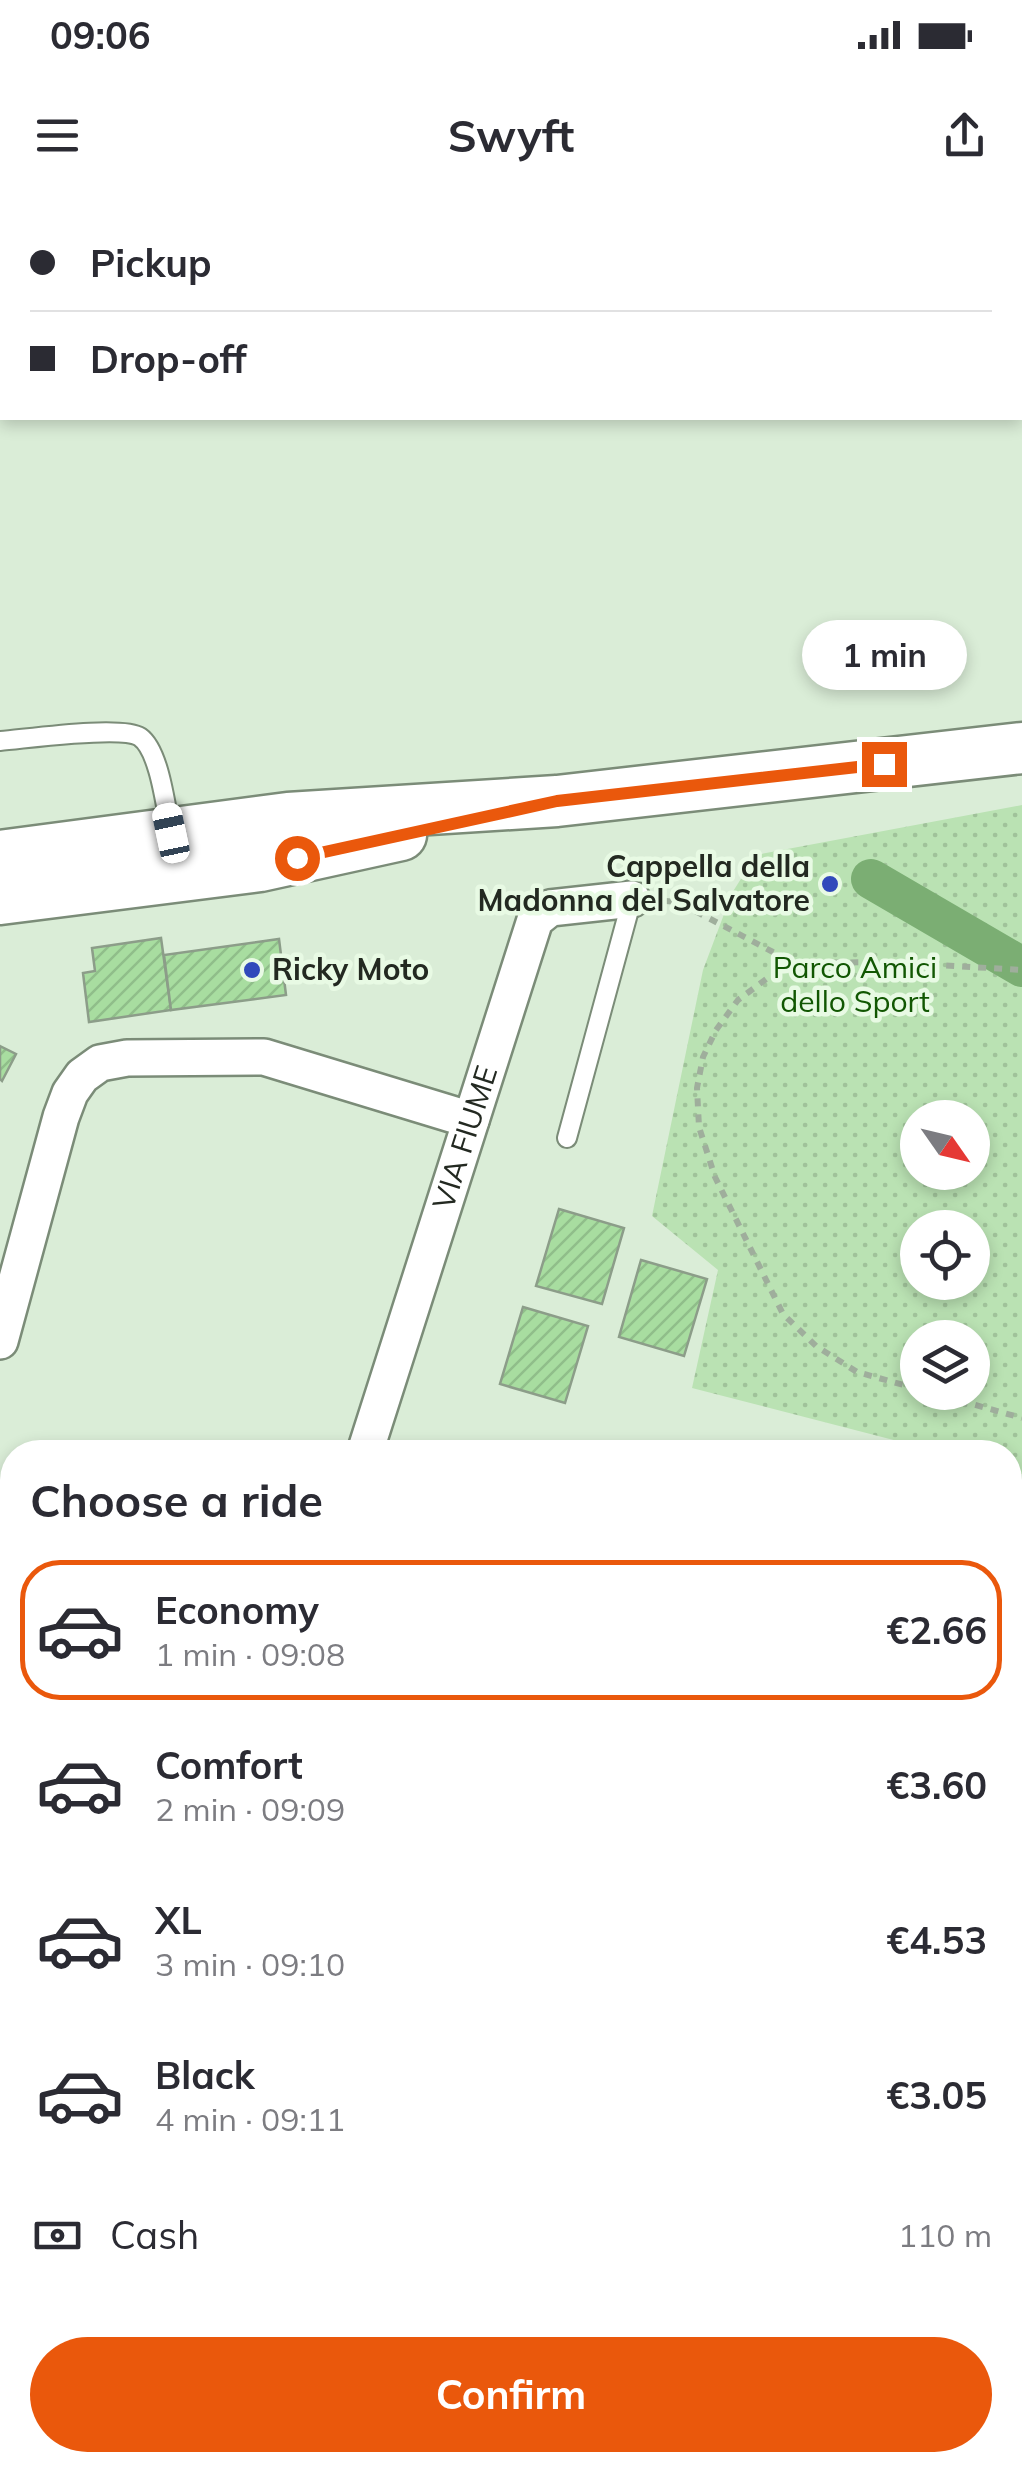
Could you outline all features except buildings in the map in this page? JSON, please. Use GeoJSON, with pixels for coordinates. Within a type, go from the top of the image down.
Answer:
{"type":"FeatureCollection","features":[{"type":"Feature","properties":{"kind":"main road"},"geometry":{"type":"LineString","coordinates":[[0,856],[288,818],[557,801],[1022,748]]}},
{"type":"Feature","properties":{"kind":"main road"},"geometry":{"type":"LineString","coordinates":[[0,899],[260,866],[557,801]]}},
{"type":"Feature","properties":{"kind":"street","name":"VIA FIUME"},"geometry":{"type":"LineString","coordinates":[[369,1440],[535,920],[550,908],[632,898]]}},
{"type":"Feature","properties":{"kind":"street"},"geometry":{"type":"LineString","coordinates":[[0,1341],[61,1116],[82,1076],[100,1063],[128,1058],[264,1058],[471,1120]]}},
{"type":"Feature","properties":{"kind":"lane"},"geometry":{"type":"LineString","coordinates":[[0,742],[121,732],[141,738],[158,770],[171,833]]}},
{"type":"Feature","properties":{"kind":"lane"},"geometry":{"type":"LineString","coordinates":[[567,1138],[632,898]]}},
{"type":"Feature","properties":{"kind":"path"},"geometry":{"type":"LineString","coordinates":[[632,898],[678,902],[800,963],[887,962],[1022,970]]}},
{"type":"Feature","properties":{"kind":"path"},"geometry":{"type":"LineString","coordinates":[[800,963],[770,977],[738,1000],[716,1030],[703,1057],[696,1088],[699,1127],[714,1177],[782,1314],[816,1346],[856,1372],[900,1384]]}},
{"type":"Feature","properties":{"kind":"path"},"geometry":{"type":"LineString","coordinates":[[990,1409],[1022,1418]]}},
{"type":"Feature","properties":{"kind":"green space","name":"Parco Amici dello Sport"},"geometry":{"type":"Polygon","coordinates":[[[1022,805],[1022,1440],[894,1440],[692,1388],[718,1270],[652,1216],[703,970],[732,893],[756,855],[1022,805]]]}},
{"type":"Feature","properties":{"kind":"waterway"},"geometry":{"type":"LineString","coordinates":[[871,879],[1022,967]]}},
{"type":"Feature","properties":{"kind":"place","name":"Cappella della Madonna del Salvatore"},"geometry":{"type":"Point","coordinates":[830,884]}},
{"type":"Feature","properties":{"kind":"place","name":"Ricky Moto"},"geometry":{"type":"Point","coordinates":[252,970]}},
{"type":"Feature","properties":{"kind":"route"},"geometry":{"type":"LineString","coordinates":[[297,858],[557,801],[884,764]]}}]}
